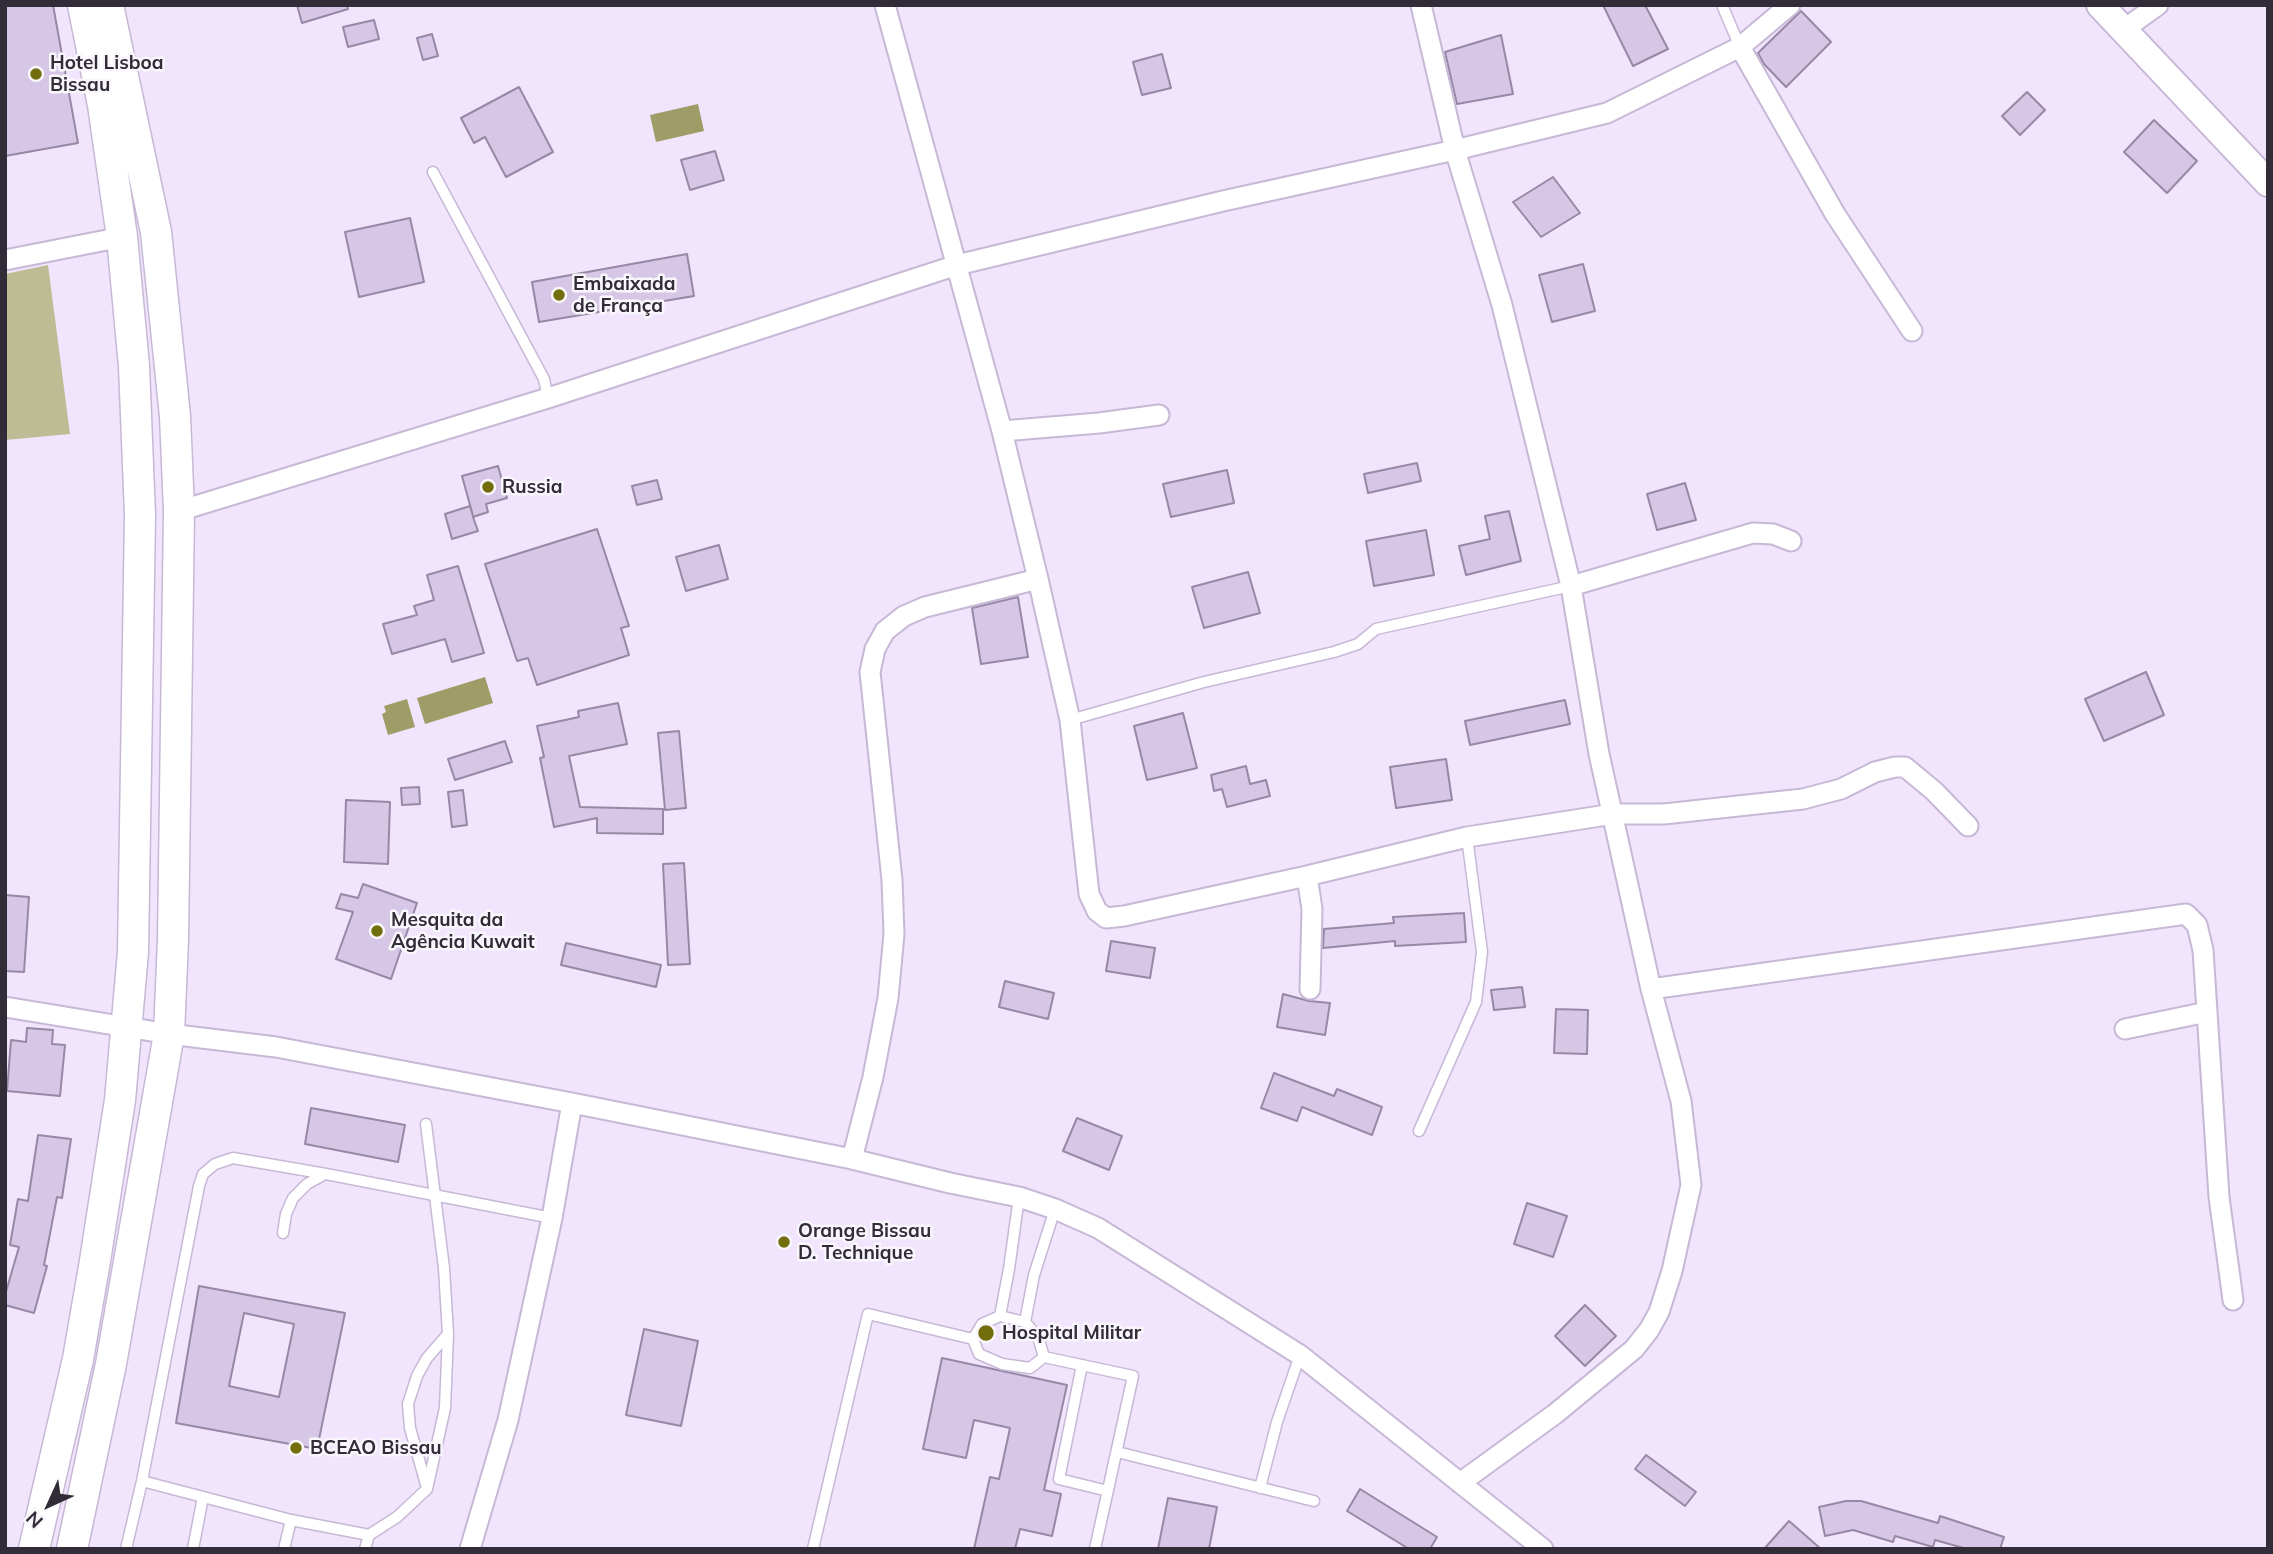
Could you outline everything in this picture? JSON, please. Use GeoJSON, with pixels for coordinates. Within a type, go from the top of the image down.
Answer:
{"type":"FeatureCollection","features":[{"type":"Feature","properties":{"kind":"main road"},"geometry":{"type":"LineString","coordinates":[[34,1549],[78,1359],[120,1100],[132,952],[141,515],[134,366],[122,237],[103,105],[83,5]]}},
{"type":"Feature","properties":{"kind":"main road"},"geometry":{"type":"LineString","coordinates":[[72,1549],[111,1364],[169,1034],[173,940],[179,511],[175,416],[156,232],[108,5]]}},
{"type":"Feature","properties":{"kind":"street"},"geometry":{"type":"LineString","coordinates":[[885,5],[1002,431],[1038,579],[1070,720],[1089,894],[1097,911],[1106,918],[1307,876],[1467,836],[1613,814],[1664,814],[1803,799],[1841,789],[1875,772],[1905,767],[1934,791],[1968,826]]}},
{"type":"Feature","properties":{"kind":"street"},"geometry":{"type":"LineString","coordinates":[[1421,5],[1455,150],[1502,305],[1571,586],[1600,754],[1651,989],[1681,1101],[1691,1185],[1672,1271],[1659,1312],[1649,1330],[1634,1349],[1598,1381],[1460,1483]]}},
{"type":"Feature","properties":{"kind":"street"},"geometry":{"type":"LineString","coordinates":[[179,511],[548,398],[957,265],[1607,113],[1740,47],[1790,5]]}},
{"type":"Feature","properties":{"kind":"street"},"geometry":{"type":"LineString","coordinates":[[2100,5],[2268,183]]}},
{"type":"Feature","properties":{"kind":"street"},"geometry":{"type":"LineString","coordinates":[[2123,30],[2158,5]]}},
{"type":"Feature","properties":{"kind":"street"},"geometry":{"type":"LineString","coordinates":[[1740,47],[1835,214],[1912,331]]}},
{"type":"Feature","properties":{"kind":"street"},"geometry":{"type":"LineString","coordinates":[[5,260],[122,237]]}},
{"type":"Feature","properties":{"kind":"street"},"geometry":{"type":"LineString","coordinates":[[1002,431],[1159,415]]}},
{"type":"Feature","properties":{"kind":"street"},"geometry":{"type":"LineString","coordinates":[[1571,586],[1753,533],[1773,534],[1791,541]]}},
{"type":"Feature","properties":{"kind":"street"},"geometry":{"type":"LineString","coordinates":[[852,1159],[873,1077],[888,998],[894,934],[892,880],[870,672],[875,649],[885,631],[904,616],[925,607],[1038,579]]}},
{"type":"Feature","properties":{"kind":"street"},"geometry":{"type":"LineString","coordinates":[[1307,876],[1312,909],[1310,989]]}},
{"type":"Feature","properties":{"kind":"street"},"geometry":{"type":"LineString","coordinates":[[1651,989],[2186,914],[2197,925],[2203,950],[2219,1197],[2233,1300]]}},
{"type":"Feature","properties":{"kind":"street"},"geometry":{"type":"LineString","coordinates":[[5,1007],[169,1034],[276,1047],[572,1103],[852,1159],[1019,1197],[1055,1209],[1098,1228],[1300,1355],[1543,1549]]}},
{"type":"Feature","properties":{"kind":"street"},"geometry":{"type":"LineString","coordinates":[[2125,1029],[2207,1012]]}},
{"type":"Feature","properties":{"kind":"street"},"geometry":{"type":"LineString","coordinates":[[470,1549],[508,1420],[552,1218],[572,1103]]}},
{"type":"Feature","properties":{"kind":"lane"},"geometry":{"type":"LineString","coordinates":[[1722,5],[1740,47]]}},
{"type":"Feature","properties":{"kind":"lane"},"geometry":{"type":"LineString","coordinates":[[433,172],[544,379],[548,398]]}},
{"type":"Feature","properties":{"kind":"lane"},"geometry":{"type":"LineString","coordinates":[[1070,720],[1204,682],[1335,652],[1358,644],[1376,629],[1571,586]]}},
{"type":"Feature","properties":{"kind":"lane"},"geometry":{"type":"LineString","coordinates":[[1419,1131],[1476,1002],[1482,952],[1467,836]]}},
{"type":"Feature","properties":{"kind":"lane"},"geometry":{"type":"LineString","coordinates":[[365,1549],[369,1535],[397,1517],[427,1489],[444,1408],[448,1334],[444,1268],[426,1124]]}},
{"type":"Feature","properties":{"kind":"lane"},"geometry":{"type":"LineString","coordinates":[[126,1549],[142,1481],[199,1186],[203,1174],[215,1164],[233,1158],[552,1218]]}},
{"type":"Feature","properties":{"kind":"lane"},"geometry":{"type":"LineString","coordinates":[[283,1233],[286,1214],[293,1198],[307,1184],[326,1174]]}},
{"type":"Feature","properties":{"kind":"lane"},"geometry":{"type":"LineString","coordinates":[[1000,1316],[1019,1197]]}},
{"type":"Feature","properties":{"kind":"lane"},"geometry":{"type":"LineString","coordinates":[[1024,1322],[1034,1275],[1055,1209]]}},
{"type":"Feature","properties":{"kind":"lane"},"geometry":{"type":"LineString","coordinates":[[813,1549],[868,1314],[973,1339]]}},
{"type":"Feature","properties":{"kind":"lane"},"geometry":{"type":"LineString","coordinates":[[973,1339],[982,1324],[1000,1316],[1024,1322],[1038,1337],[1044,1357]]}},
{"type":"Feature","properties":{"kind":"lane"},"geometry":{"type":"LineString","coordinates":[[427,1489],[410,1428],[408,1404],[427,1358],[448,1334]]}},
{"type":"Feature","properties":{"kind":"lane"},"geometry":{"type":"LineString","coordinates":[[973,1339],[979,1354],[1002,1364],[1030,1368],[1044,1357],[1133,1376],[1095,1549]]}},
{"type":"Feature","properties":{"kind":"lane"},"geometry":{"type":"LineString","coordinates":[[1260,1488],[1277,1422],[1300,1355]]}},
{"type":"Feature","properties":{"kind":"lane"},"geometry":{"type":"LineString","coordinates":[[1083,1365],[1059,1479],[1108,1491]]}},
{"type":"Feature","properties":{"kind":"lane"},"geometry":{"type":"LineString","coordinates":[[1117,1451],[1314,1501]]}},
{"type":"Feature","properties":{"kind":"lane"},"geometry":{"type":"LineString","coordinates":[[142,1481],[291,1520],[369,1535]]}},
{"type":"Feature","properties":{"kind":"lane"},"geometry":{"type":"LineString","coordinates":[[193,1549],[203,1497]]}},
{"type":"Feature","properties":{"kind":"lane"},"geometry":{"type":"LineString","coordinates":[[284,1549],[291,1520]]}},
{"type":"Feature","properties":{"kind":"green space"},"geometry":{"type":"Polygon","coordinates":[[[48,265],[70,434],[5,440],[5,274],[48,265]]]}},
{"type":"Feature","properties":{"kind":"shaded area"},"geometry":{"type":"Polygon","coordinates":[[[698,104],[704,131],[656,142],[650,115],[698,104]]]}},
{"type":"Feature","properties":{"kind":"shaded area"},"geometry":{"type":"Polygon","coordinates":[[[485,677],[493,703],[425,724],[417,698],[485,677]]]}},
{"type":"Feature","properties":{"kind":"shaded area"},"geometry":{"type":"Polygon","coordinates":[[[407,699],[415,727],[388,735],[382,714],[386,712],[384,706],[407,699]]]}},
{"type":"Feature","properties":{"kind":"building","name":"Hotel Lisboa Bissau"},"geometry":{"type":"Polygon","coordinates":[[[5,5],[53,5],[78,143],[5,156],[5,5]]]}},
{"type":"Feature","properties":{"kind":"building"},"geometry":{"type":"Polygon","coordinates":[[[297,5],[347,5],[348,9],[302,23],[297,5]]]}},
{"type":"Feature","properties":{"kind":"building"},"geometry":{"type":"Polygon","coordinates":[[[1603,5],[1645,5],[1668,49],[1633,66],[1603,5]]]}},
{"type":"Feature","properties":{"kind":"building"},"geometry":{"type":"Polygon","coordinates":[[[1801,11],[1831,42],[1786,87],[1764,64],[1758,53],[1801,11]]]}},
{"type":"Feature","properties":{"kind":"building"},"geometry":{"type":"Polygon","coordinates":[[[374,20],[379,39],[348,47],[343,27],[374,20]]]}},
{"type":"Feature","properties":{"kind":"building"},"geometry":{"type":"Polygon","coordinates":[[[432,34],[438,56],[423,60],[417,38],[432,34]]]}},
{"type":"Feature","properties":{"kind":"building"},"geometry":{"type":"Polygon","coordinates":[[[1501,35],[1513,94],[1457,104],[1445,52],[1501,35]]]}},
{"type":"Feature","properties":{"kind":"building"},"geometry":{"type":"Polygon","coordinates":[[[1162,54],[1171,88],[1142,95],[1133,62],[1162,54]]]}},
{"type":"Feature","properties":{"kind":"building"},"geometry":{"type":"Polygon","coordinates":[[[519,87],[553,152],[506,177],[485,137],[474,143],[461,118],[519,87]]]}},
{"type":"Feature","properties":{"kind":"building"},"geometry":{"type":"Polygon","coordinates":[[[2027,92],[2045,110],[2020,135],[2002,116],[2027,92]]]}},
{"type":"Feature","properties":{"kind":"building"},"geometry":{"type":"Polygon","coordinates":[[[2154,120],[2197,161],[2167,193],[2124,152],[2154,120]]]}},
{"type":"Feature","properties":{"kind":"building"},"geometry":{"type":"Polygon","coordinates":[[[715,151],[724,180],[690,190],[681,160],[715,151]]]}},
{"type":"Feature","properties":{"kind":"building"},"geometry":{"type":"Polygon","coordinates":[[[1553,177],[1580,213],[1541,237],[1513,202],[1553,177]]]}},
{"type":"Feature","properties":{"kind":"building"},"geometry":{"type":"Polygon","coordinates":[[[410,218],[424,282],[359,297],[345,232],[410,218]]]}},
{"type":"Feature","properties":{"kind":"building"},"geometry":{"type":"Polygon","coordinates":[[[687,254],[694,296],[539,322],[532,282],[687,254]]]}},
{"type":"Feature","properties":{"kind":"building"},"geometry":{"type":"Polygon","coordinates":[[[1583,264],[1595,311],[1552,322],[1539,275],[1583,264]]]}},
{"type":"Feature","properties":{"kind":"building"},"geometry":{"type":"Polygon","coordinates":[[[1417,463],[1421,481],[1368,493],[1364,474],[1417,463]]]}},
{"type":"Feature","properties":{"kind":"building"},"geometry":{"type":"Polygon","coordinates":[[[498,466],[507,498],[486,504],[488,512],[473,517],[478,531],[452,539],[445,514],[470,506],[473,516],[462,476],[498,466]]]}},
{"type":"Feature","properties":{"kind":"building"},"geometry":{"type":"Polygon","coordinates":[[[1227,470],[1234,503],[1171,517],[1163,484],[1227,470]]]}},
{"type":"Feature","properties":{"kind":"building"},"geometry":{"type":"Polygon","coordinates":[[[657,480],[662,499],[637,505],[632,486],[657,480]]]}},
{"type":"Feature","properties":{"kind":"building"},"geometry":{"type":"Polygon","coordinates":[[[1685,483],[1696,520],[1657,530],[1647,494],[1685,483]]]}},
{"type":"Feature","properties":{"kind":"building"},"geometry":{"type":"Polygon","coordinates":[[[1509,511],[1521,561],[1466,575],[1459,546],[1490,539],[1485,516],[1509,511]]]}},
{"type":"Feature","properties":{"kind":"building"},"geometry":{"type":"Polygon","coordinates":[[[597,529],[629,626],[621,628],[629,655],[537,685],[528,658],[517,661],[485,564],[597,529]]]}},
{"type":"Feature","properties":{"kind":"building"},"geometry":{"type":"Polygon","coordinates":[[[1426,530],[1434,575],[1374,586],[1366,541],[1426,530]]]}},
{"type":"Feature","properties":{"kind":"building"},"geometry":{"type":"Polygon","coordinates":[[[719,545],[728,579],[686,591],[676,557],[719,545]]]}},
{"type":"Feature","properties":{"kind":"building"},"geometry":{"type":"Polygon","coordinates":[[[458,566],[484,653],[452,662],[445,639],[392,654],[383,624],[417,615],[414,606],[434,600],[427,575],[458,566]]]}},
{"type":"Feature","properties":{"kind":"building"},"geometry":{"type":"Polygon","coordinates":[[[1248,572],[1260,613],[1204,628],[1192,587],[1248,572]]]}},
{"type":"Feature","properties":{"kind":"building"},"geometry":{"type":"Polygon","coordinates":[[[1018,597],[1028,657],[981,664],[972,608],[1018,597]]]}},
{"type":"Feature","properties":{"kind":"building"},"geometry":{"type":"Polygon","coordinates":[[[2146,672],[2164,715],[2104,741],[2085,699],[2146,672]]]}},
{"type":"Feature","properties":{"kind":"building"},"geometry":{"type":"Polygon","coordinates":[[[1565,700],[1570,724],[1470,745],[1465,721],[1565,700]]]}},
{"type":"Feature","properties":{"kind":"building"},"geometry":{"type":"Polygon","coordinates":[[[618,703],[627,744],[569,756],[580,807],[663,809],[663,834],[597,833],[597,818],[554,827],[540,758],[544,757],[537,726],[579,717],[578,711],[618,703]]]}},
{"type":"Feature","properties":{"kind":"building"},"geometry":{"type":"Polygon","coordinates":[[[1183,713],[1197,768],[1147,780],[1134,726],[1183,713]]]}},
{"type":"Feature","properties":{"kind":"building"},"geometry":{"type":"Polygon","coordinates":[[[679,731],[686,808],[665,810],[658,733],[679,731]]]}},
{"type":"Feature","properties":{"kind":"building"},"geometry":{"type":"Polygon","coordinates":[[[505,741],[512,762],[455,780],[448,759],[505,741]]]}},
{"type":"Feature","properties":{"kind":"building"},"geometry":{"type":"Polygon","coordinates":[[[1446,759],[1452,800],[1396,808],[1390,767],[1446,759]]]}},
{"type":"Feature","properties":{"kind":"building"},"geometry":{"type":"Polygon","coordinates":[[[1246,766],[1250,784],[1266,780],[1270,796],[1227,807],[1222,789],[1214,791],[1211,775],[1246,766]]]}},
{"type":"Feature","properties":{"kind":"building"},"geometry":{"type":"Polygon","coordinates":[[[419,787],[420,804],[402,805],[401,788],[419,787]]]}},
{"type":"Feature","properties":{"kind":"building"},"geometry":{"type":"Polygon","coordinates":[[[463,790],[467,825],[452,827],[448,792],[463,790]]]}},
{"type":"Feature","properties":{"kind":"building"},"geometry":{"type":"Polygon","coordinates":[[[346,800],[390,802],[388,864],[344,862],[346,800]]]}},
{"type":"Feature","properties":{"kind":"building"},"geometry":{"type":"Polygon","coordinates":[[[684,863],[690,964],[668,965],[663,864],[684,863]]]}},
{"type":"Feature","properties":{"kind":"building","name":"Mesquita da Agência Kuwait"},"geometry":{"type":"Polygon","coordinates":[[[363,884],[417,903],[391,979],[336,959],[353,912],[336,908],[341,894],[358,898],[363,884]]]}},
{"type":"Feature","properties":{"kind":"building"},"geometry":{"type":"Polygon","coordinates":[[[5,895],[29,897],[24,972],[5,971],[5,895]]]}},
{"type":"Feature","properties":{"kind":"building"},"geometry":{"type":"Polygon","coordinates":[[[1464,913],[1466,942],[1395,946],[1395,941],[1323,948],[1324,929],[1394,923],[1393,917],[1464,913]]]}},
{"type":"Feature","properties":{"kind":"building"},"geometry":{"type":"Polygon","coordinates":[[[1111,941],[1155,948],[1150,978],[1106,971],[1111,941]]]}},
{"type":"Feature","properties":{"kind":"building"},"geometry":{"type":"Polygon","coordinates":[[[566,943],[661,965],[656,987],[561,965],[566,943]]]}},
{"type":"Feature","properties":{"kind":"building"},"geometry":{"type":"Polygon","coordinates":[[[1005,981],[1054,993],[1048,1019],[999,1007],[1005,981]]]}},
{"type":"Feature","properties":{"kind":"building"},"geometry":{"type":"Polygon","coordinates":[[[1522,987],[1525,1007],[1494,1010],[1491,990],[1522,987]]]}},
{"type":"Feature","properties":{"kind":"building"},"geometry":{"type":"Polygon","coordinates":[[[1283,994],[1330,1003],[1325,1035],[1277,1027],[1283,994]]]}},
{"type":"Feature","properties":{"kind":"building"},"geometry":{"type":"Polygon","coordinates":[[[1556,1009],[1588,1010],[1587,1054],[1554,1053],[1556,1009]]]}},
{"type":"Feature","properties":{"kind":"building"},"geometry":{"type":"Polygon","coordinates":[[[27,1028],[53,1030],[52,1044],[65,1045],[60,1096],[7,1091],[11,1040],[26,1042],[27,1028]]]}},
{"type":"Feature","properties":{"kind":"building"},"geometry":{"type":"Polygon","coordinates":[[[1274,1073],[1334,1096],[1337,1089],[1382,1107],[1372,1135],[1302,1107],[1297,1121],[1261,1108],[1274,1073]]]}},
{"type":"Feature","properties":{"kind":"building"},"geometry":{"type":"Polygon","coordinates":[[[311,1108],[405,1125],[398,1162],[305,1144],[311,1108]]]}},
{"type":"Feature","properties":{"kind":"building"},"geometry":{"type":"Polygon","coordinates":[[[1077,1118],[1122,1136],[1109,1170],[1063,1151],[1077,1118]]]}},
{"type":"Feature","properties":{"kind":"building"},"geometry":{"type":"Polygon","coordinates":[[[38,1135],[71,1139],[62,1198],[57,1197],[44,1265],[47,1266],[34,1313],[5,1305],[5,1295],[19,1247],[10,1245],[18,1199],[28,1201],[38,1135]]]}},
{"type":"Feature","properties":{"kind":"building"},"geometry":{"type":"Polygon","coordinates":[[[1527,1203],[1567,1216],[1553,1257],[1514,1244],[1527,1203]]]}},
{"type":"Feature","properties":{"kind":"building"},"geometry":{"type":"Polygon","coordinates":[[[199,1286],[345,1313],[317,1449],[176,1423],[199,1286]],[[244,1313],[229,1386],[279,1397],[294,1324],[244,1313]]]}},
{"type":"Feature","properties":{"kind":"building"},"geometry":{"type":"Polygon","coordinates":[[[1585,1305],[1616,1336],[1585,1366],[1555,1336],[1585,1305]]]}},
{"type":"Feature","properties":{"kind":"building"},"geometry":{"type":"Polygon","coordinates":[[[644,1329],[698,1341],[681,1426],[626,1415],[644,1329]]]}},
{"type":"Feature","properties":{"kind":"building"},"geometry":{"type":"Polygon","coordinates":[[[942,1358],[1067,1385],[1044,1490],[1061,1494],[1052,1536],[1020,1529],[1015,1549],[974,1549],[990,1477],[999,1479],[1010,1428],[974,1420],[966,1458],[923,1449],[942,1358]]]}},
{"type":"Feature","properties":{"kind":"building"},"geometry":{"type":"Polygon","coordinates":[[[1646,1455],[1696,1492],[1685,1506],[1635,1469],[1646,1455]]]}},
{"type":"Feature","properties":{"kind":"building"},"geometry":{"type":"Polygon","coordinates":[[[1360,1489],[1437,1537],[1430,1549],[1409,1549],[1347,1511],[1360,1489]]]}},
{"type":"Feature","properties":{"kind":"building"},"geometry":{"type":"Polygon","coordinates":[[[1168,1498],[1217,1507],[1209,1549],[1158,1549],[1168,1498]]]}},
{"type":"Feature","properties":{"kind":"building"},"geometry":{"type":"Polygon","coordinates":[[[1846,1501],[1861,1501],[1938,1523],[1940,1516],[2004,1537],[2000,1549],[1967,1549],[1935,1540],[1933,1547],[1895,1536],[1893,1542],[1853,1530],[1825,1536],[1819,1507],[1846,1501]]]}},
{"type":"Feature","properties":{"kind":"building"},"geometry":{"type":"Polygon","coordinates":[[[1789,1521],[1821,1549],[1764,1549],[1789,1521]]]}},
{"type":"Feature","properties":{"kind":"place","name":"Hotel Lisboa Bissau"},"geometry":{"type":"Point","coordinates":[36,74]}},
{"type":"Feature","properties":{"kind":"place","name":"Embaixada de França"},"geometry":{"type":"Point","coordinates":[559,295]}},
{"type":"Feature","properties":{"kind":"place","name":"Russia"},"geometry":{"type":"Point","coordinates":[488,487]}},
{"type":"Feature","properties":{"kind":"place","name":"Mesquita da Agência Kuwait"},"geometry":{"type":"Point","coordinates":[377,931]}},
{"type":"Feature","properties":{"kind":"place","name":"Orange Bissau D. Technique"},"geometry":{"type":"Point","coordinates":[784,1242]}},
{"type":"Feature","properties":{"kind":"place","name":"Hospital Militar"},"geometry":{"type":"Point","coordinates":[986,1333]}},
{"type":"Feature","properties":{"kind":"place","name":"BCEAO Bissau"},"geometry":{"type":"Point","coordinates":[296,1448]}}]}
